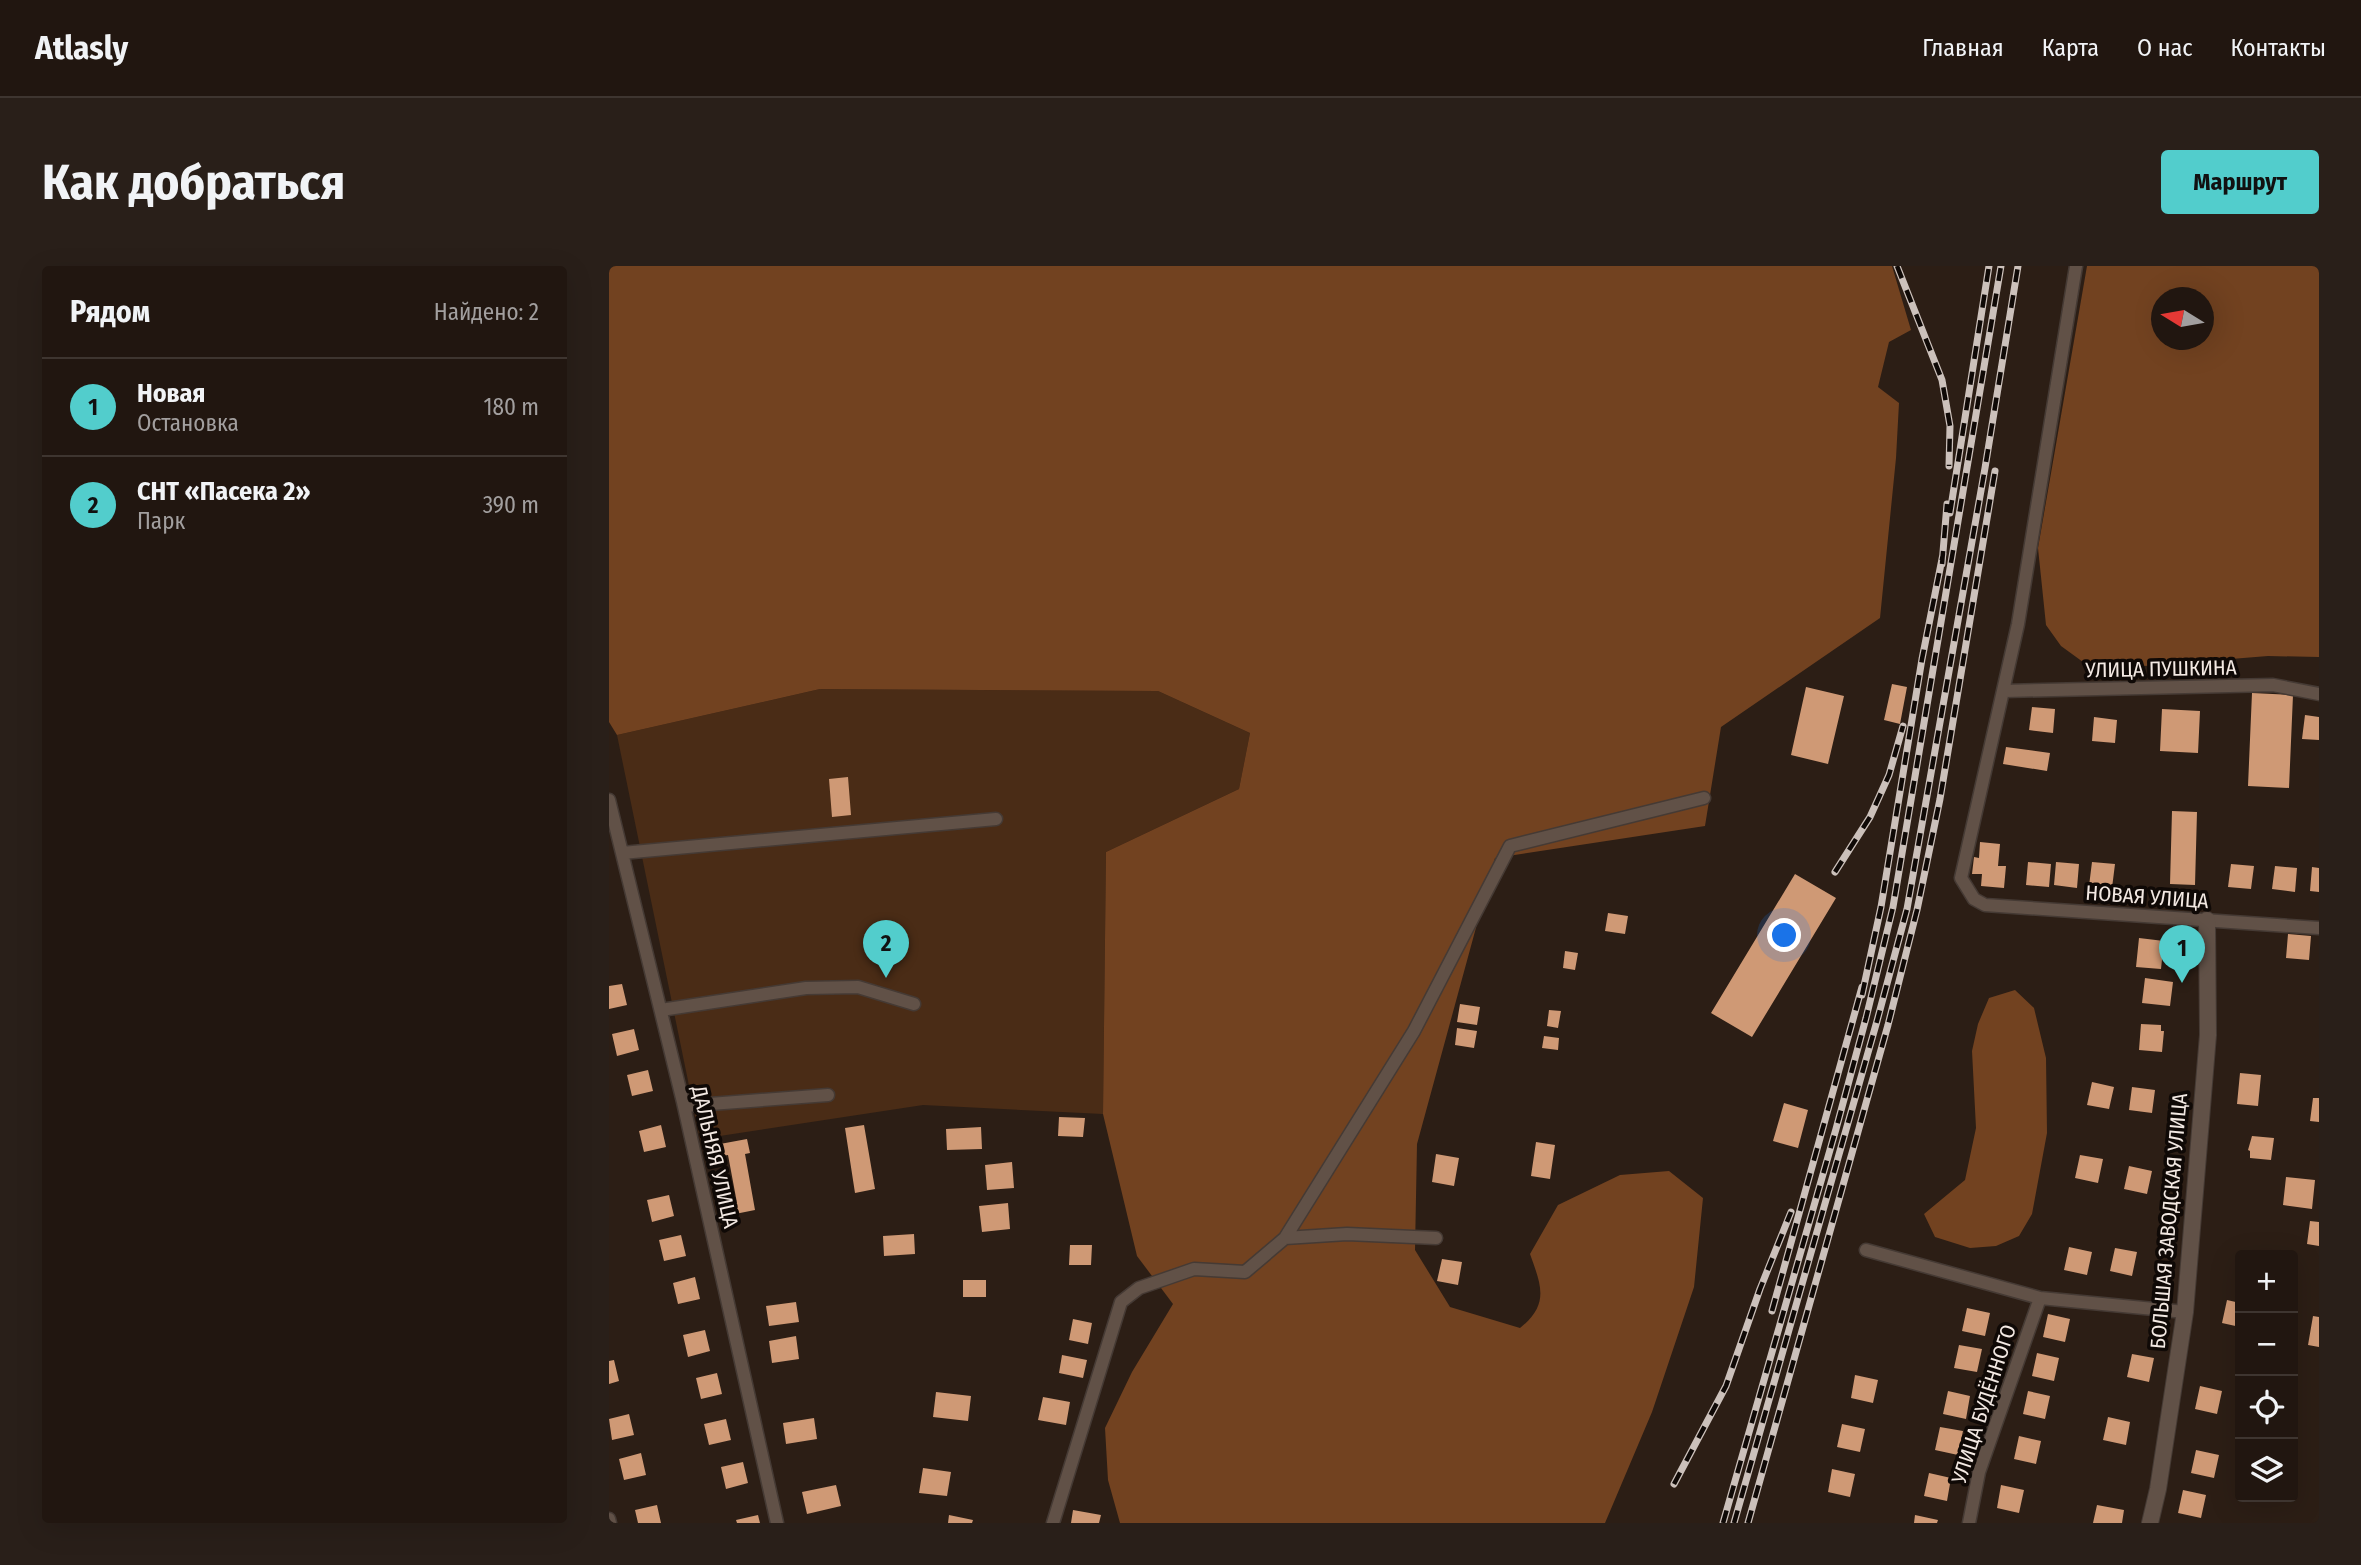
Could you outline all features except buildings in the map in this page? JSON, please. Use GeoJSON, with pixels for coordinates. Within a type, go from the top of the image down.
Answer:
{"type":"FeatureCollection","features":[{"type":"Feature","properties":{"kind":"street"},"geometry":{"type":"LineString","coordinates":[[2004,691],[2018,624],[2076,266]]}},
{"type":"Feature","properties":{"kind":"street","name":"УЛИЦА ПУШКИНА"},"geometry":{"type":"LineString","coordinates":[[2004,691],[2273,685],[2319,694]]}},
{"type":"Feature","properties":{"kind":"street","name":"НОВАЯ УЛИЦА"},"geometry":{"type":"LineString","coordinates":[[2004,691],[1961,878],[1974,898],[1985,905],[2319,928]]}},
{"type":"Feature","properties":{"kind":"street"},"geometry":{"type":"LineString","coordinates":[[1053,1523],[1121,1302],[1139,1288],[1194,1269],[1245,1272],[1285,1238],[1414,1031],[1510,846],[1705,798]]}},
{"type":"Feature","properties":{"kind":"street","name":"ДАЛЬНЯЯ УЛИЦА"},"geometry":{"type":"LineString","coordinates":[[609,800],[684,1106],[777,1523]]}},
{"type":"Feature","properties":{"kind":"street"},"geometry":{"type":"LineString","coordinates":[[622,853],[996,819]]}},
{"type":"Feature","properties":{"kind":"street","name":"БОЛЬШАЯ ЗАВОДСКАЯ УЛИЦА"},"geometry":{"type":"LineString","coordinates":[[2150,1523],[2158,1489],[2185,1312],[2208,1035],[2207,920]]}},
{"type":"Feature","properties":{"kind":"street"},"geometry":{"type":"LineString","coordinates":[[661,1010],[806,988],[858,987],[914,1004]]}},
{"type":"Feature","properties":{"kind":"street"},"geometry":{"type":"LineString","coordinates":[[684,1106],[828,1095]]}},
{"type":"Feature","properties":{"kind":"street"},"geometry":{"type":"LineString","coordinates":[[1285,1238],[1347,1234],[1436,1238]]}},
{"type":"Feature","properties":{"kind":"street"},"geometry":{"type":"LineString","coordinates":[[1866,1250],[2040,1298],[2185,1312]]}},
{"type":"Feature","properties":{"kind":"street","name":"УЛИЦА БУДЁННОГО"},"geometry":{"type":"LineString","coordinates":[[1969,1523],[1979,1472],[2040,1298]]}},
{"type":"Feature","properties":{"kind":"shaded area"},"geometry":{"type":"Polygon","coordinates":[[[609,266],[1892,266],[1911,330],[1889,342],[1878,387],[1899,403],[1880,618],[1721,727],[1705,826],[1495,858],[1417,1144],[1415,1250],[1450,1307],[1520,1328],[1536,1311],[1539,1302],[1540,1285],[1530,1254],[1558,1205],[1620,1175],[1669,1171],[1703,1198],[1694,1287],[1652,1412],[1605,1523],[1120,1523],[1108,1480],[1105,1428],[1132,1372],[1173,1304],[1137,1256],[1103,1114],[1106,852],[1239,789],[1250,733],[1158,691],[820,689],[617,735],[609,722],[609,266]]]}},
{"type":"Feature","properties":{"kind":"shaded area"},"geometry":{"type":"Polygon","coordinates":[[[2087,266],[2319,266],[2319,657],[2268,656],[2107,669],[2083,662],[2061,646],[2046,625],[2038,548],[2087,266]]]}},
{"type":"Feature","properties":{"kind":"shaded area"},"geometry":{"type":"Polygon","coordinates":[[[820,689],[1158,691],[1250,733],[1239,789],[1106,852],[1103,1114],[923,1105],[700,1139],[617,735],[820,689]]]}},
{"type":"Feature","properties":{"kind":"shaded area"},"geometry":{"type":"Polygon","coordinates":[[[2015,990],[2034,1008],[2046,1058],[2047,1133],[2032,1214],[2019,1236],[1996,1246],[1970,1248],[1935,1237],[1924,1214],[1965,1180],[1976,1128],[1972,1051],[1978,1024],[1989,998],[2015,990]]]}},
{"type":"Feature","properties":{"kind":"railway"},"geometry":{"type":"LineString","coordinates":[[1897,266],[1942,380],[1950,426],[1949,466]]}},
{"type":"Feature","properties":{"kind":"railway"},"geometry":{"type":"LineString","coordinates":[[1950,513],[1989,266]]}},
{"type":"Feature","properties":{"kind":"railway"},"geometry":{"type":"LineString","coordinates":[[1723,1523],[1836,1129],[1893,907],[2001,266]]}},
{"type":"Feature","properties":{"kind":"railway"},"geometry":{"type":"LineString","coordinates":[[1734,1523],[1907,909],[2018,266]]}},
{"type":"Feature","properties":{"kind":"railway"},"geometry":{"type":"LineString","coordinates":[[1748,1523],[1888,1025],[1917,910],[1940,799],[1995,471]]}},
{"type":"Feature","properties":{"kind":"railway"},"geometry":{"type":"LineString","coordinates":[[1942,564],[1947,504]]}},
{"type":"Feature","properties":{"kind":"railway"},"geometry":{"type":"LineString","coordinates":[[1862,995],[1881,907],[1922,659],[1943,554]]}},
{"type":"Feature","properties":{"kind":"railway"},"geometry":{"type":"LineString","coordinates":[[1835,872],[1870,817],[1889,775],[1903,726]]}},
{"type":"Feature","properties":{"kind":"railway"},"geometry":{"type":"LineString","coordinates":[[1772,1311],[1862,987]]}},
{"type":"Feature","properties":{"kind":"railway"},"geometry":{"type":"LineString","coordinates":[[1674,1484],[1726,1386],[1791,1212]]}},
{"type":"Feature","properties":{"kind":"place","name":"СНТ «Пасека 2»"},"geometry":{"type":"Point","coordinates":[886,978]}},
{"type":"Feature","properties":{"kind":"place","name":"Новая"},"geometry":{"type":"Point","coordinates":[2182,983]}}]}
